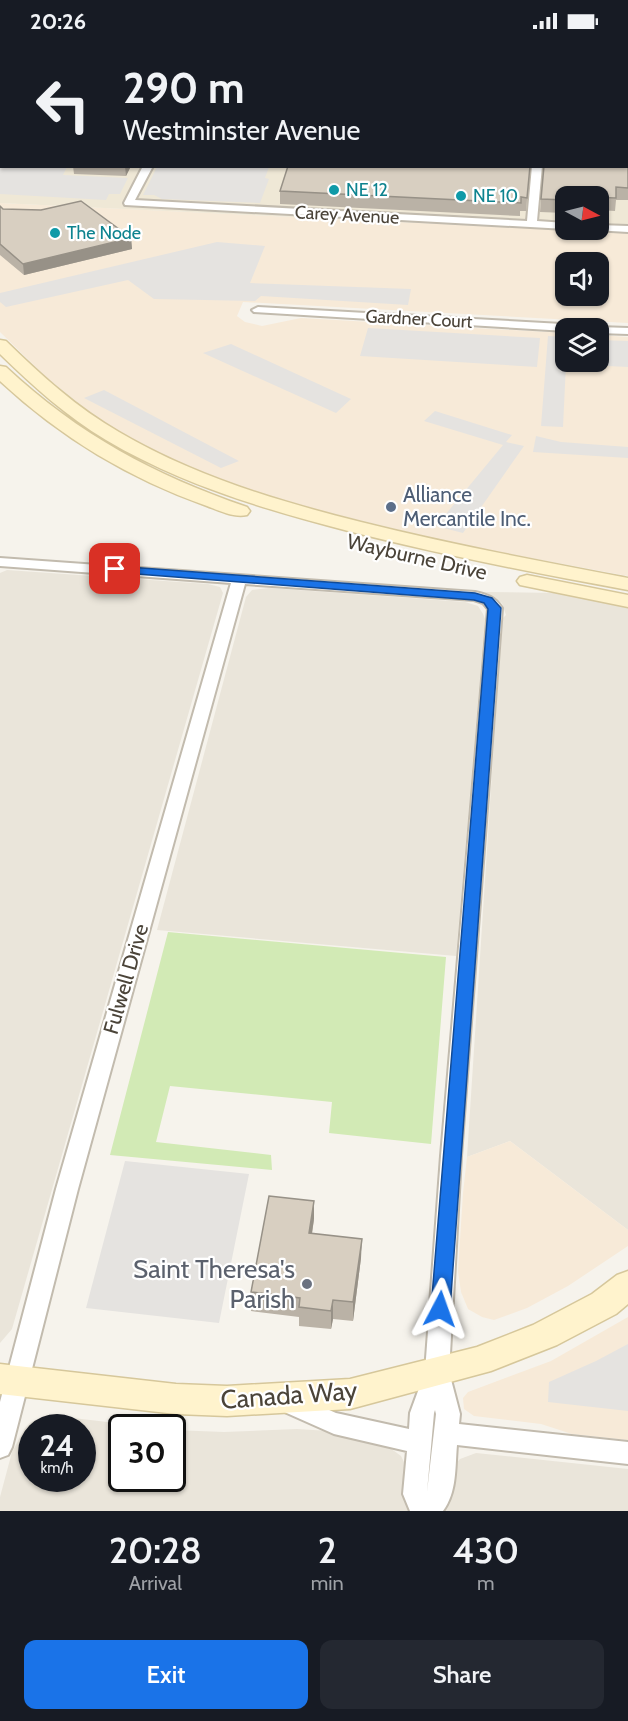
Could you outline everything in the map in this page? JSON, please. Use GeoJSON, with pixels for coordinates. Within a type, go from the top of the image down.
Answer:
{"type":"FeatureCollection","features":[{"type":"Feature","properties":{"kind":"street","name":"Carey Avenue"},"geometry":{"type":"LineString","coordinates":[[147,168],[129,203],[555,226]]}},
{"type":"Feature","properties":{"kind":"street"},"geometry":{"type":"LineString","coordinates":[[532,225],[537,168]]}},
{"type":"Feature","properties":{"kind":"street"},"geometry":{"type":"LineString","coordinates":[[609,228],[628,229]]}},
{"type":"Feature","properties":{"kind":"street","name":"Gardner Court"},"geometry":{"type":"LineString","coordinates":[[258,310],[555,327]]}},
{"type":"Feature","properties":{"kind":"street"},"geometry":{"type":"LineString","coordinates":[[609,330],[628,331]]}},
{"type":"Feature","properties":{"kind":"street","name":"Wayburne Drive"},"geometry":{"type":"LineString","coordinates":[[0,345],[45,389],[81,415],[135,449],[228,491],[279,507],[422,543],[628,584]]}},
{"type":"Feature","properties":{"kind":"street","name":"Wayburne Drive"},"geometry":{"type":"LineString","coordinates":[[0,371],[20,392],[76,436],[170,486],[208,501],[359,545],[566,590],[628,601]]}},
{"type":"Feature","properties":{"kind":"street"},"geometry":{"type":"LineString","coordinates":[[0,397],[45,389]]}},
{"type":"Feature","properties":{"kind":"street"},"geometry":{"type":"LineString","coordinates":[[208,501],[228,491]]}},
{"type":"Feature","properties":{"kind":"street"},"geometry":{"type":"LineString","coordinates":[[0,562],[475,596],[490,602],[495,612],[436,1372],[422,1413],[415,1494],[423,1511]]}},
{"type":"Feature","properties":{"kind":"street","name":"Fulwell Drive"},"geometry":{"type":"LineString","coordinates":[[0,1447],[8,1380],[67,1189],[239,579]]}},
{"type":"Feature","properties":{"kind":"street","name":"Canada Way"},"geometry":{"type":"LineString","coordinates":[[8,1380],[176,1399],[279,1399],[350,1394],[479,1362],[545,1335],[604,1304],[628,1285]]}},
{"type":"Feature","properties":{"kind":"street"},"geometry":{"type":"LineString","coordinates":[[428,1511],[440,1495],[448,1414],[436,1372]]}},
{"type":"Feature","properties":{"kind":"street"},"geometry":{"type":"LineString","coordinates":[[279,1399],[334,1423],[420,1443]]}},
{"type":"Feature","properties":{"kind":"street"},"geometry":{"type":"LineString","coordinates":[[446,1433],[628,1453]]}},
{"type":"Feature","properties":{"kind":"shaded area"},"geometry":{"type":"Polygon","coordinates":[[[0,168],[628,168],[628,233],[609,232],[609,186],[555,186],[555,230],[0,203],[0,168]]]}},
{"type":"Feature","properties":{"kind":"shaded area"},"geometry":{"type":"Polygon","coordinates":[[[0,168],[66,168],[63,175],[128,178],[120,194],[109,194],[106,200],[0,194],[0,168]]]}},
{"type":"Feature","properties":{"kind":"shaded area"},"geometry":{"type":"Polygon","coordinates":[[[156,168],[269,168],[265,178],[269,179],[260,203],[162,199],[154,195],[143,195],[156,168]]]}},
{"type":"Feature","properties":{"kind":"shaded area"},"geometry":{"type":"Polygon","coordinates":[[[0,203],[555,230],[555,240],[609,240],[609,232],[628,233],[628,323],[609,322],[609,318],[555,319],[243,302],[237,316],[245,322],[262,326],[301,318],[555,332],[555,372],[609,372],[609,336],[628,337],[628,576],[466,546],[289,503],[206,475],[166,457],[102,422],[46,377],[0,332],[0,203]]]}},
{"type":"Feature","properties":{"kind":"shaded area"},"geometry":{"type":"Polygon","coordinates":[[[217,242],[265,246],[250,283],[411,289],[408,305],[261,296],[255,301],[154,299],[128,280],[6,307],[0,302],[0,293],[217,242]]]}},
{"type":"Feature","properties":{"kind":"shaded area"},"geometry":{"type":"Polygon","coordinates":[[[368,328],[540,338],[537,367],[360,356],[368,328]]]}},
{"type":"Feature","properties":{"kind":"shaded area"},"geometry":{"type":"Polygon","coordinates":[[[548,336],[555,336],[555,372],[566,372],[563,427],[541,426],[548,336]]]}},
{"type":"Feature","properties":{"kind":"shaded area"},"geometry":{"type":"Polygon","coordinates":[[[609,340],[628,341],[628,367],[609,366],[609,340]]]}},
{"type":"Feature","properties":{"kind":"shaded area"},"geometry":{"type":"Polygon","coordinates":[[[231,344],[351,399],[336,413],[203,353],[231,344]]]}},
{"type":"Feature","properties":{"kind":"shaded area"},"geometry":{"type":"Polygon","coordinates":[[[104,390],[239,461],[221,468],[84,398],[104,390]]]}},
{"type":"Feature","properties":{"kind":"shaded area"},"geometry":{"type":"Polygon","coordinates":[[[435,411],[512,435],[506,442],[524,446],[463,533],[436,526],[503,445],[424,421],[435,411]]]}},
{"type":"Feature","properties":{"kind":"shaded area"},"geometry":{"type":"Polygon","coordinates":[[[536,436],[561,442],[628,447],[628,458],[533,452],[536,436]]]}},
{"type":"Feature","properties":{"kind":"shaded area"},"geometry":{"type":"Polygon","coordinates":[[[7,570],[208,584],[220,587],[223,593],[12,1329],[0,1343],[0,573],[7,570]]]}},
{"type":"Feature","properties":{"kind":"shaded area"},"geometry":{"type":"Polygon","coordinates":[[[269,588],[465,602],[478,606],[483,614],[485,619],[456,956],[157,930],[246,597],[252,590],[269,588]]]}},
{"type":"Feature","properties":{"kind":"shaded area"},"geometry":{"type":"Polygon","coordinates":[[[485,592],[557,593],[628,605],[628,1230],[510,1141],[467,1157],[502,619],[506,615],[502,603],[485,592]]]}},
{"type":"Feature","properties":{"kind":"shaded area"},"geometry":{"type":"Polygon","coordinates":[[[510,1141],[628,1230],[628,1246],[568,1286],[527,1308],[494,1320],[482,1317],[468,1309],[461,1292],[458,1271],[463,1193],[467,1157],[510,1141]]]}},
{"type":"Feature","properties":{"kind":"shaded area"},"geometry":{"type":"Polygon","coordinates":[[[125,1161],[249,1174],[219,1323],[86,1308],[125,1161]]]}},
{"type":"Feature","properties":{"kind":"shaded area"},"geometry":{"type":"Polygon","coordinates":[[[628,1317],[628,1440],[572,1434],[541,1424],[474,1416],[464,1409],[463,1398],[468,1392],[551,1361],[628,1317]]]}},
{"type":"Feature","properties":{"kind":"shaded area"},"geometry":{"type":"Polygon","coordinates":[[[628,1344],[628,1411],[548,1402],[549,1382],[628,1344]]]}},
{"type":"Feature","properties":{"kind":"shaded area"},"geometry":{"type":"Polygon","coordinates":[[[96,1421],[108,1422],[108,1492],[186,1492],[186,1431],[224,1432],[297,1429],[345,1432],[386,1445],[401,1456],[408,1470],[411,1511],[0,1511],[0,1497],[12,1452],[18,1441],[18,1492],[96,1492],[96,1421]]]}},
{"type":"Feature","properties":{"kind":"shaded area"},"geometry":{"type":"Polygon","coordinates":[[[476,1453],[628,1469],[628,1511],[444,1511],[446,1482],[454,1465],[460,1459],[476,1453]]]}},
{"type":"Feature","properties":{"kind":"green space"},"geometry":{"type":"Polygon","coordinates":[[[168,932],[446,957],[431,1144],[329,1133],[332,1102],[170,1086],[156,1142],[271,1155],[272,1170],[110,1155],[168,932]]]}},
{"type":"Feature","properties":{"kind":"building"},"geometry":{"type":"Polygon","coordinates":[[[287,168],[530,168],[527,198],[521,197],[521,203],[280,191],[287,168]]]}},
{"type":"Feature","properties":{"kind":"building"},"geometry":{"type":"Polygon","coordinates":[[[544,168],[628,168],[628,188],[616,187],[616,198],[609,198],[609,186],[555,186],[555,200],[541,199],[544,168]]]}},
{"type":"Feature","properties":{"kind":"building","name":"The Node"},"geometry":{"type":"Polygon","coordinates":[[[81,201],[131,238],[23,264],[0,244],[0,206],[3,209],[41,210],[81,201]]]}},
{"type":"Feature","properties":{"kind":"building","name":"Saint Theresa's Parish"},"geometry":{"type":"Polygon","coordinates":[[[269,1196],[314,1201],[309,1233],[362,1239],[353,1302],[333,1300],[331,1311],[299,1307],[300,1298],[251,1292],[269,1196]]]}},
{"type":"Feature","properties":{"kind":"place","name":"NE 12"},"geometry":{"type":"Point","coordinates":[334,190]}},
{"type":"Feature","properties":{"kind":"place","name":"NE 10"},"geometry":{"type":"Point","coordinates":[461,196]}},
{"type":"Feature","properties":{"kind":"place","name":"The Node"},"geometry":{"type":"Point","coordinates":[55,233]}},
{"type":"Feature","properties":{"kind":"place","name":"Alliance Mercantile Inc."},"geometry":{"type":"Point","coordinates":[391,507]}},
{"type":"Feature","properties":{"kind":"place","name":"Saint Theresa's Parish"},"geometry":{"type":"Point","coordinates":[307,1284]}},
{"type":"Feature","properties":{"kind":"route"},"geometry":{"type":"LineString","coordinates":[[115,569],[475,596],[488,600],[495,608],[440,1309]]}}]}
